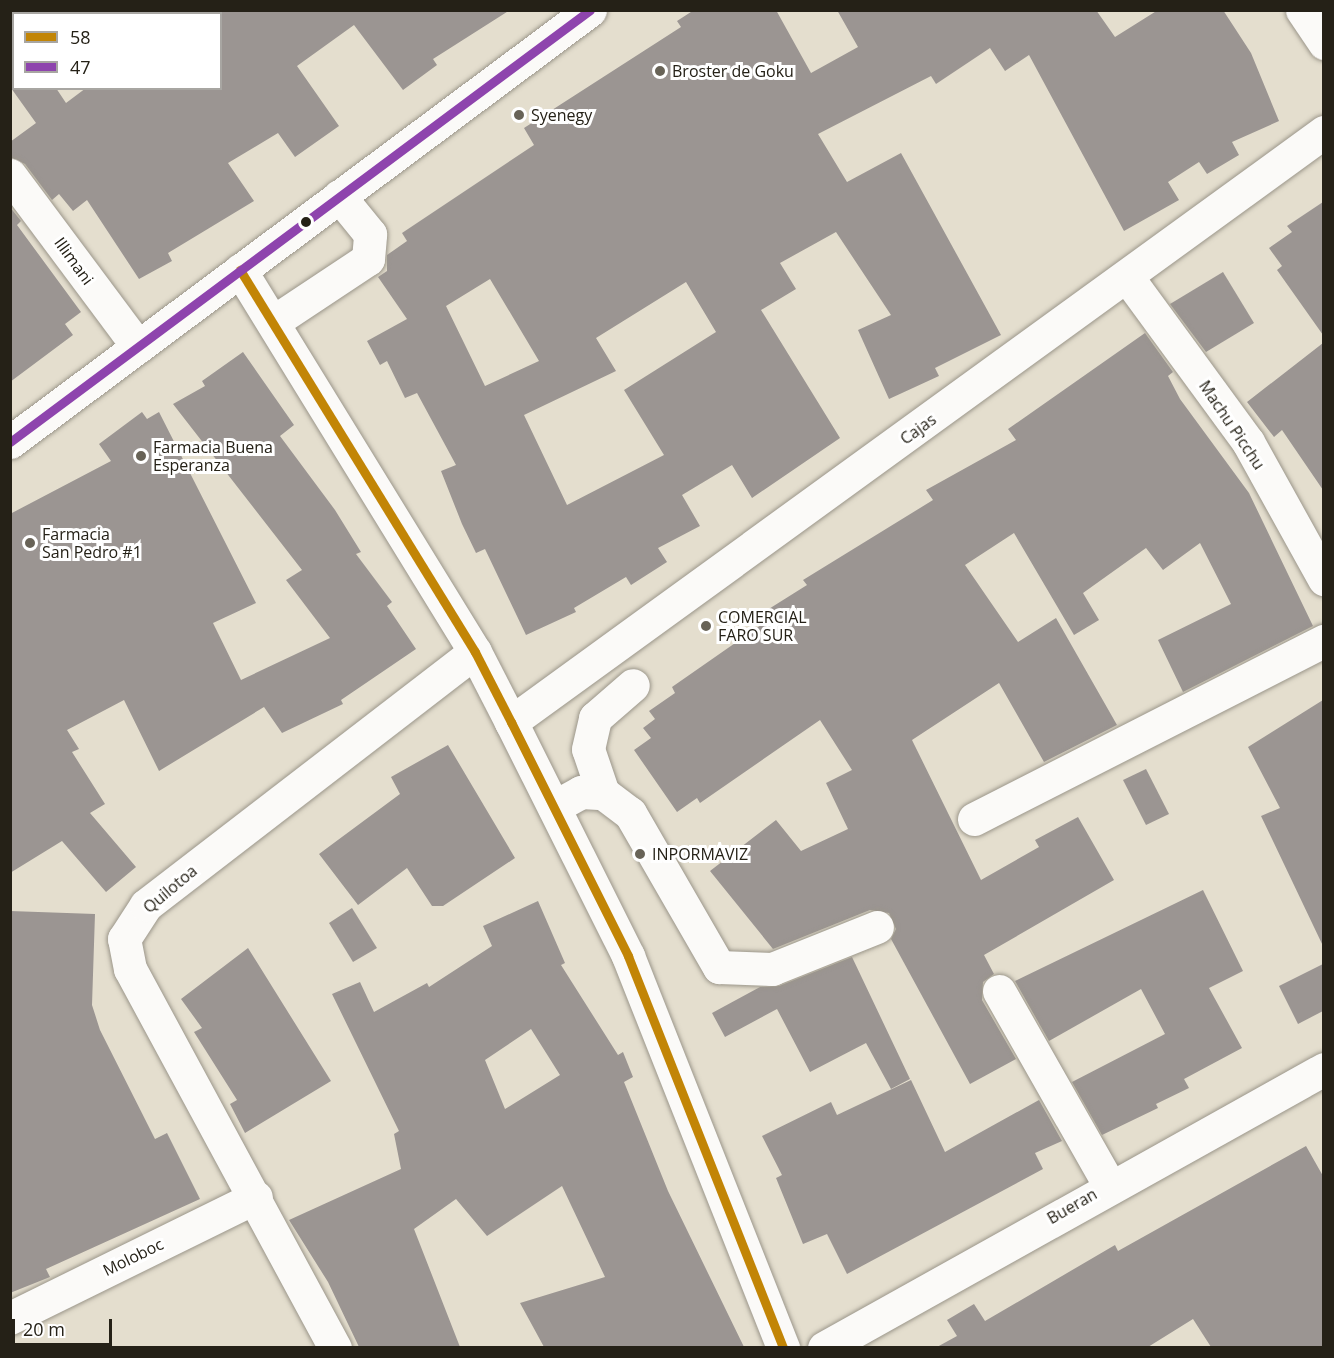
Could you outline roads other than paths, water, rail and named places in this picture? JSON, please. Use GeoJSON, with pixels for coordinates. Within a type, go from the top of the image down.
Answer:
{"type":"FeatureCollection","features":[{"type":"Feature","properties":{"kind":"street"},"geometry":{"type":"LineString","coordinates":[[10,442],[590,10]]}},
{"type":"Feature","properties":{"kind":"street"},"geometry":{"type":"LineString","coordinates":[[1302,10],[1323,43]]}},
{"type":"Feature","properties":{"kind":"street","name":"Cajas"},"geometry":{"type":"LineString","coordinates":[[511,722],[1128,278],[1323,132]]}},
{"type":"Feature","properties":{"kind":"street","name":"Illimani"},"geometry":{"type":"LineString","coordinates":[[10,175],[138,347]]}},
{"type":"Feature","properties":{"kind":"street"},"geometry":{"type":"LineString","coordinates":[[273,322],[368,259],[370,234],[339,196]]}},
{"type":"Feature","properties":{"kind":"street"},"geometry":{"type":"LineString","coordinates":[[240,270],[475,652],[554,807],[628,956],[783,1347]]}},
{"type":"Feature","properties":{"kind":"street","name":"Machu Picchu"},"geometry":{"type":"LineString","coordinates":[[1128,278],[1248,442],[1323,579]]}},
{"type":"Feature","properties":{"kind":"street"},"geometry":{"type":"LineString","coordinates":[[974,819],[1323,641]]}},
{"type":"Feature","properties":{"kind":"street","name":"Quilotoa"},"geometry":{"type":"LineString","coordinates":[[335,1347],[130,969],[124,939],[146,905],[475,652]]}},
{"type":"Feature","properties":{"kind":"street"},"geometry":{"type":"LineString","coordinates":[[603,793],[588,749],[595,718],[633,685]]}},
{"type":"Feature","properties":{"kind":"street"},"geometry":{"type":"LineString","coordinates":[[554,807],[581,792],[603,793],[630,813],[719,967],[772,969],[877,927]]}},
{"type":"Feature","properties":{"kind":"street"},"geometry":{"type":"LineString","coordinates":[[999,991],[1109,1185]]}},
{"type":"Feature","properties":{"kind":"street","name":"Bueran"},"geometry":{"type":"LineString","coordinates":[[824,1347],[1109,1185],[1319,1081]]}},
{"type":"Feature","properties":{"kind":"street","name":"Moloboc"},"geometry":{"type":"LineString","coordinates":[[10,1318],[255,1197]]}},
{"type":"Feature","properties":{"kind":"place","name":"Broster de Goku"},"geometry":{"type":"Point","coordinates":[660,71]}},
{"type":"Feature","properties":{"kind":"place","name":"Syenegy"},"geometry":{"type":"Point","coordinates":[519,115]}},
{"type":"Feature","properties":{"kind":"place","name":"Farmacia Buena Esperanza"},"geometry":{"type":"Point","coordinates":[141,456]}},
{"type":"Feature","properties":{"kind":"place","name":"Farmacia San Pedro #1"},"geometry":{"type":"Point","coordinates":[30,543]}},
{"type":"Feature","properties":{"kind":"place","name":"COMERCIAL FARO SUR"},"geometry":{"type":"Point","coordinates":[706,626]}},
{"type":"Feature","properties":{"kind":"place","name":"INPORMAVIZ"},"geometry":{"type":"Point","coordinates":[640,854]}}]}
